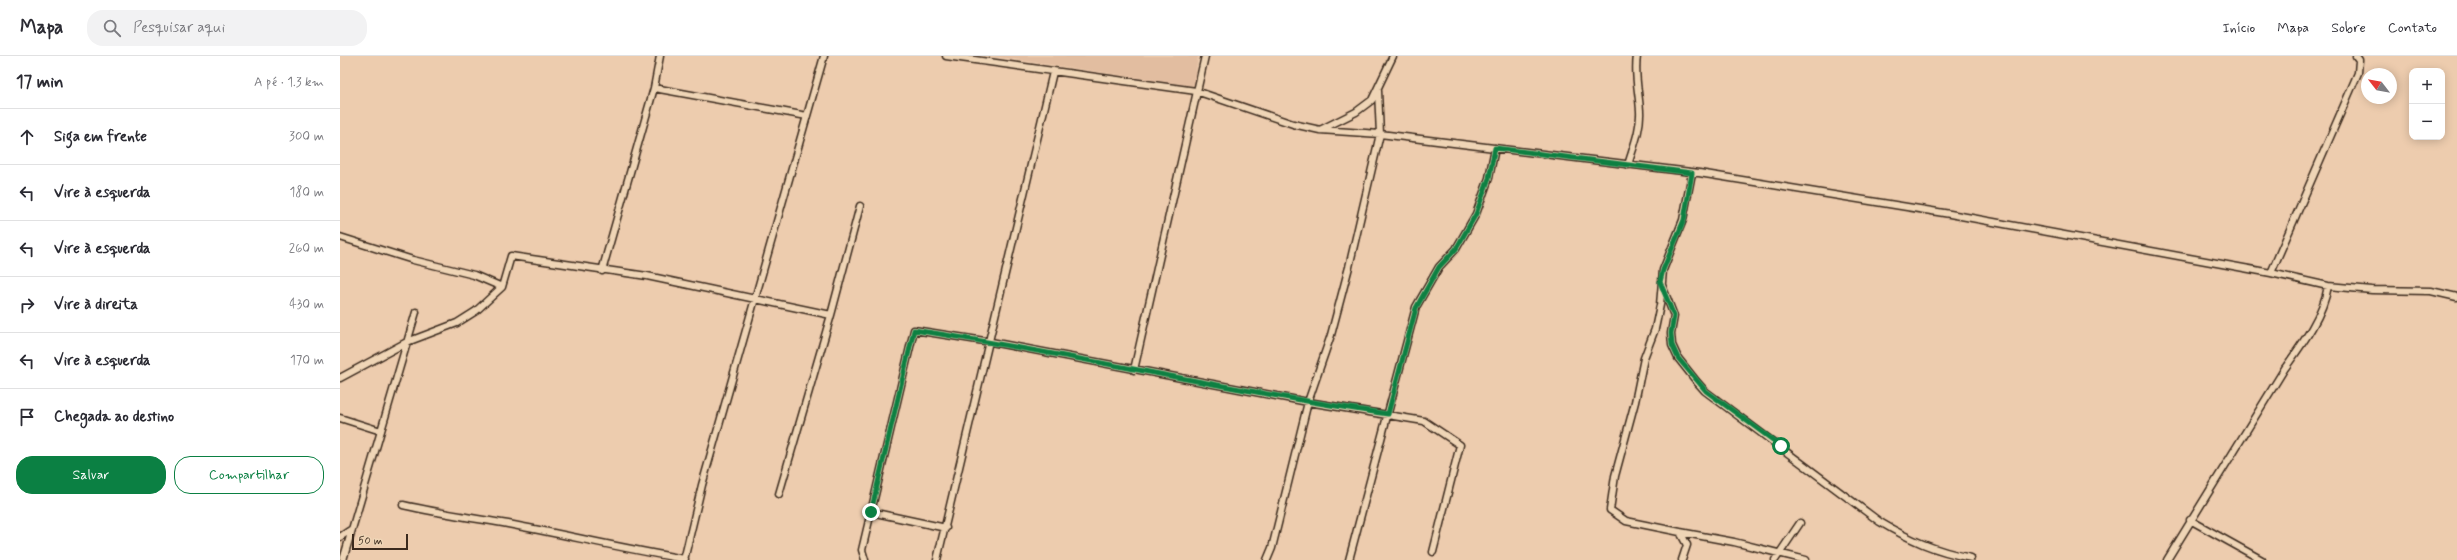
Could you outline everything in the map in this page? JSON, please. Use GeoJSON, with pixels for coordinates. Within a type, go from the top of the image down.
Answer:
{"type":"FeatureCollection","features":[{"type":"Feature","properties":{"kind":"street"},"geometry":{"type":"LineString","coordinates":[[602,271],[654,88],[660,56]]}},
{"type":"Feature","properties":{"kind":"street"},"geometry":{"type":"LineString","coordinates":[[403,505],[451,516],[508,524],[614,547],[685,559],[702,485],[824,56]]}},
{"type":"Feature","properties":{"kind":"street"},"geometry":{"type":"LineString","coordinates":[[946,56],[1196,91],[1293,124],[1320,130],[1380,134],[1692,173],[1950,214],[2271,273],[2328,286],[2372,290],[2431,291],[2457,297]]}},
{"type":"Feature","properties":{"kind":"street"},"geometry":{"type":"LineString","coordinates":[[1134,370],[1205,56]]}},
{"type":"Feature","properties":{"kind":"street"},"geometry":{"type":"LineString","coordinates":[[1320,130],[1365,106],[1378,91],[1386,68],[1393,56]]}},
{"type":"Feature","properties":{"kind":"street"},"geometry":{"type":"LineString","coordinates":[[1628,165],[1638,133],[1640,111],[1635,77],[1637,56]]}},
{"type":"Feature","properties":{"kind":"street"},"geometry":{"type":"LineString","coordinates":[[2271,273],[2358,73],[2360,60],[2356,56]]}},
{"type":"Feature","properties":{"kind":"street"},"geometry":{"type":"LineString","coordinates":[[937,560],[991,342],[1053,72]]}},
{"type":"Feature","properties":{"kind":"street"},"geometry":{"type":"LineString","coordinates":[[654,88],[807,116]]}},
{"type":"Feature","properties":{"kind":"street"},"geometry":{"type":"LineString","coordinates":[[1267,560],[1272,548],[1308,402],[1331,335],[1380,134],[1378,91]]}},
{"type":"Feature","properties":{"kind":"street"},"geometry":{"type":"LineString","coordinates":[[1349,560],[1416,308],[1439,267],[1456,249],[1476,214],[1489,178],[1495,148]]}},
{"type":"Feature","properties":{"kind":"street"},"geometry":{"type":"LineString","coordinates":[[1692,173],[1684,220],[1663,270],[1660,282],[1659,311],[1644,358],[1610,510],[1626,520],[1734,542],[1806,560]]}},
{"type":"Feature","properties":{"kind":"street"},"geometry":{"type":"LineString","coordinates":[[779,494],[831,315],[860,206]]}},
{"type":"Feature","properties":{"kind":"street"},"geometry":{"type":"LineString","coordinates":[[340,237],[413,260],[474,275],[502,287]]}},
{"type":"Feature","properties":{"kind":"street"},"geometry":{"type":"LineString","coordinates":[[340,378],[407,342],[457,323],[476,311],[502,287],[510,256],[537,259],[602,271],[647,276],[754,300],[831,315]]}},
{"type":"Feature","properties":{"kind":"street"},"geometry":{"type":"LineString","coordinates":[[1660,282],[1674,316],[1671,333],[1672,345],[1678,358],[1706,391],[1880,522],[1905,537],[1940,552],[1971,558]]}},
{"type":"Feature","properties":{"kind":"street"},"geometry":{"type":"LineString","coordinates":[[2167,560],[2190,520],[2285,368],[2303,342],[2325,304],[2328,286]]}},
{"type":"Feature","properties":{"kind":"street"},"geometry":{"type":"LineString","coordinates":[[343,560],[416,312]]}},
{"type":"Feature","properties":{"kind":"street"},"geometry":{"type":"LineString","coordinates":[[864,560],[862,550],[914,330],[991,342],[1308,402],[1424,421],[1460,445],[1433,552]]}},
{"type":"Feature","properties":{"kind":"street"},"geometry":{"type":"LineString","coordinates":[[340,418],[381,431]]}},
{"type":"Feature","properties":{"kind":"street"},"geometry":{"type":"LineString","coordinates":[[871,512],[946,528]]}},
{"type":"Feature","properties":{"kind":"street"},"geometry":{"type":"LineString","coordinates":[[2190,520],[2262,560]]}},
{"type":"Feature","properties":{"kind":"street"},"geometry":{"type":"LineString","coordinates":[[1775,560],[1800,522]]}},
{"type":"Feature","properties":{"kind":"street"},"geometry":{"type":"LineString","coordinates":[[340,537],[352,529]]}},
{"type":"Feature","properties":{"kind":"street"},"geometry":{"type":"LineString","coordinates":[[1680,532],[1687,545],[1682,560]]}},
{"type":"Feature","properties":{"kind":"shaded area"},"geometry":{"type":"Polygon","coordinates":[[[991,56],[1198,56],[1194,86],[991,56]]]}},
{"type":"Feature","properties":{"kind":"route"},"geometry":{"type":"LineString","coordinates":[[871,512],[914,330],[991,342],[1308,402],[1388,414],[1416,308],[1439,267],[1456,249],[1476,214],[1489,178],[1495,148],[1692,173],[1684,220],[1674,247],[1663,270],[1660,282],[1672,306],[1674,316],[1671,333],[1672,345],[1678,358],[1706,391],[1781,446]]}}]}
